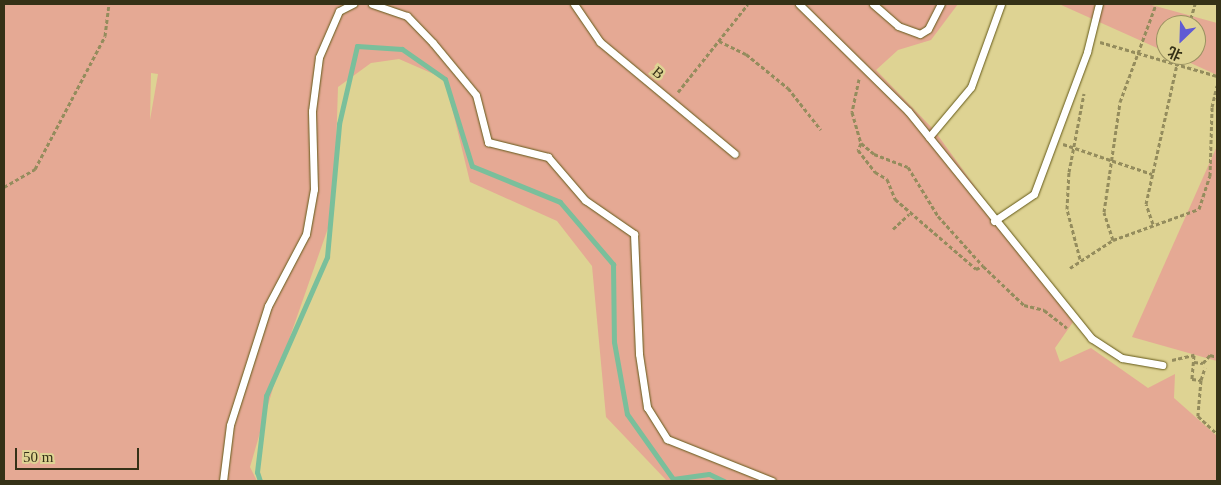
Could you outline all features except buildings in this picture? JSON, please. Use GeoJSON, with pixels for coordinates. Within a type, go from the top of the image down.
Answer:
{"type":"FeatureCollection","features":[{"type":"Feature","properties":{"kind":"lane"},"geometry":{"type":"LineString","coordinates":[[223,481],[230,425],[268,306],[306,234],[314,189],[312,112],[318,57],[339,11],[352,4]]}},
{"type":"Feature","properties":{"kind":"lane"},"geometry":{"type":"LineString","coordinates":[[372,4],[407,16],[433,43],[476,95],[488,142],[548,157],[585,200],[634,234],[639,354],[647,406],[667,439],[772,481]]}},
{"type":"Feature","properties":{"kind":"lane","name":"B"},"geometry":{"type":"LineString","coordinates":[[574,4],[600,42],[735,154]]}},
{"type":"Feature","properties":{"kind":"lane"},"geometry":{"type":"LineString","coordinates":[[799,4],[862,63],[929,137],[994,221],[1091,338],[1122,358],[1162,365]]}},
{"type":"Feature","properties":{"kind":"lane"},"geometry":{"type":"LineString","coordinates":[[876,4],[898,26],[920,34],[928,29],[941,4]]}},
{"type":"Feature","properties":{"kind":"lane"},"geometry":{"type":"LineString","coordinates":[[929,137],[971,87],[1001,4]]}},
{"type":"Feature","properties":{"kind":"lane"},"geometry":{"type":"LineString","coordinates":[[994,221],[1034,194],[1090,39],[1099,4]]}},
{"type":"Feature","properties":{"kind":"path"},"geometry":{"type":"LineString","coordinates":[[4,187],[35,168],[105,36],[109,4]]}},
{"type":"Feature","properties":{"kind":"path"},"geometry":{"type":"LineString","coordinates":[[677,93],[748,4]]}},
{"type":"Feature","properties":{"kind":"path"},"geometry":{"type":"LineString","coordinates":[[1113,240],[1104,212],[1120,102],[1136,52],[1156,4]]}},
{"type":"Feature","properties":{"kind":"path"},"geometry":{"type":"LineString","coordinates":[[1090,39],[1156,58]]}},
{"type":"Feature","properties":{"kind":"path"},"geometry":{"type":"LineString","coordinates":[[718,41],[746,54],[788,88],[821,130]]}},
{"type":"Feature","properties":{"kind":"path"},"geometry":{"type":"LineString","coordinates":[[862,63],[852,112],[862,143],[874,154],[908,167],[938,216],[983,266],[1024,306],[1044,310],[1075,334]]}},
{"type":"Feature","properties":{"kind":"path"},"geometry":{"type":"LineString","coordinates":[[1153,224],[1146,204],[1176,65],[1217,76]]}},
{"type":"Feature","properties":{"kind":"path"},"geometry":{"type":"LineString","coordinates":[[1070,268],[1080,259],[1113,240],[1199,209],[1210,176],[1212,107],[1217,86]]}},
{"type":"Feature","properties":{"kind":"path"},"geometry":{"type":"LineString","coordinates":[[1080,259],[1067,209],[1084,87]]}},
{"type":"Feature","properties":{"kind":"path"},"geometry":{"type":"LineString","coordinates":[[862,143],[858,150],[875,172],[887,179],[894,199],[909,214],[976,269],[983,266]]}},
{"type":"Feature","properties":{"kind":"path"},"geometry":{"type":"LineString","coordinates":[[1062,144],[1152,174]]}},
{"type":"Feature","properties":{"kind":"path"},"geometry":{"type":"LineString","coordinates":[[893,229],[909,214]]}},
{"type":"Feature","properties":{"kind":"path"},"geometry":{"type":"LineString","coordinates":[[1185,354],[1194,356],[1192,379],[1200,380]]}},
{"type":"Feature","properties":{"kind":"path"},"geometry":{"type":"LineString","coordinates":[[1194,362],[1203,363],[1210,355],[1217,357]]}},
{"type":"Feature","properties":{"kind":"path"},"geometry":{"type":"LineString","coordinates":[[1205,368],[1200,380],[1198,416],[1217,434]]}},
{"type":"Feature","properties":{"kind":"shaded area"},"geometry":{"type":"Polygon","coordinates":[[[4,4],[958,4],[931,40],[898,50],[876,70],[934,130],[1073,322],[1055,348],[1060,362],[1091,348],[1148,388],[1175,374],[1174,398],[1217,436],[1217,481],[667,481],[606,417],[592,266],[557,221],[470,182],[445,79],[399,59],[371,63],[338,87],[334,211],[278,371],[250,467],[257,481],[4,481],[4,4]],[[151,73],[150,120],[158,74],[151,73]]]}},
{"type":"Feature","properties":{"kind":"shaded area"},"geometry":{"type":"Polygon","coordinates":[[[1059,4],[1148,4],[1188,15],[1156,15],[1156,48],[1059,4]]]}},
{"type":"Feature","properties":{"kind":"shaded area"},"geometry":{"type":"Polygon","coordinates":[[[1206,20],[1217,23],[1217,75],[1195,65],[1206,65],[1206,20]]]}},
{"type":"Feature","properties":{"kind":"shaded area"},"geometry":{"type":"Polygon","coordinates":[[[1217,146],[1217,361],[1132,337],[1217,146]]]}},
{"type":"Feature","properties":{"kind":"waterway"},"geometry":{"type":"LineString","coordinates":[[260,481],[257,472],[266,396],[327,257],[339,124],[357,46],[402,49],[445,79],[472,166],[560,202],[613,264],[614,342],[627,414],[673,479],[709,474],[724,481]]}}]}
